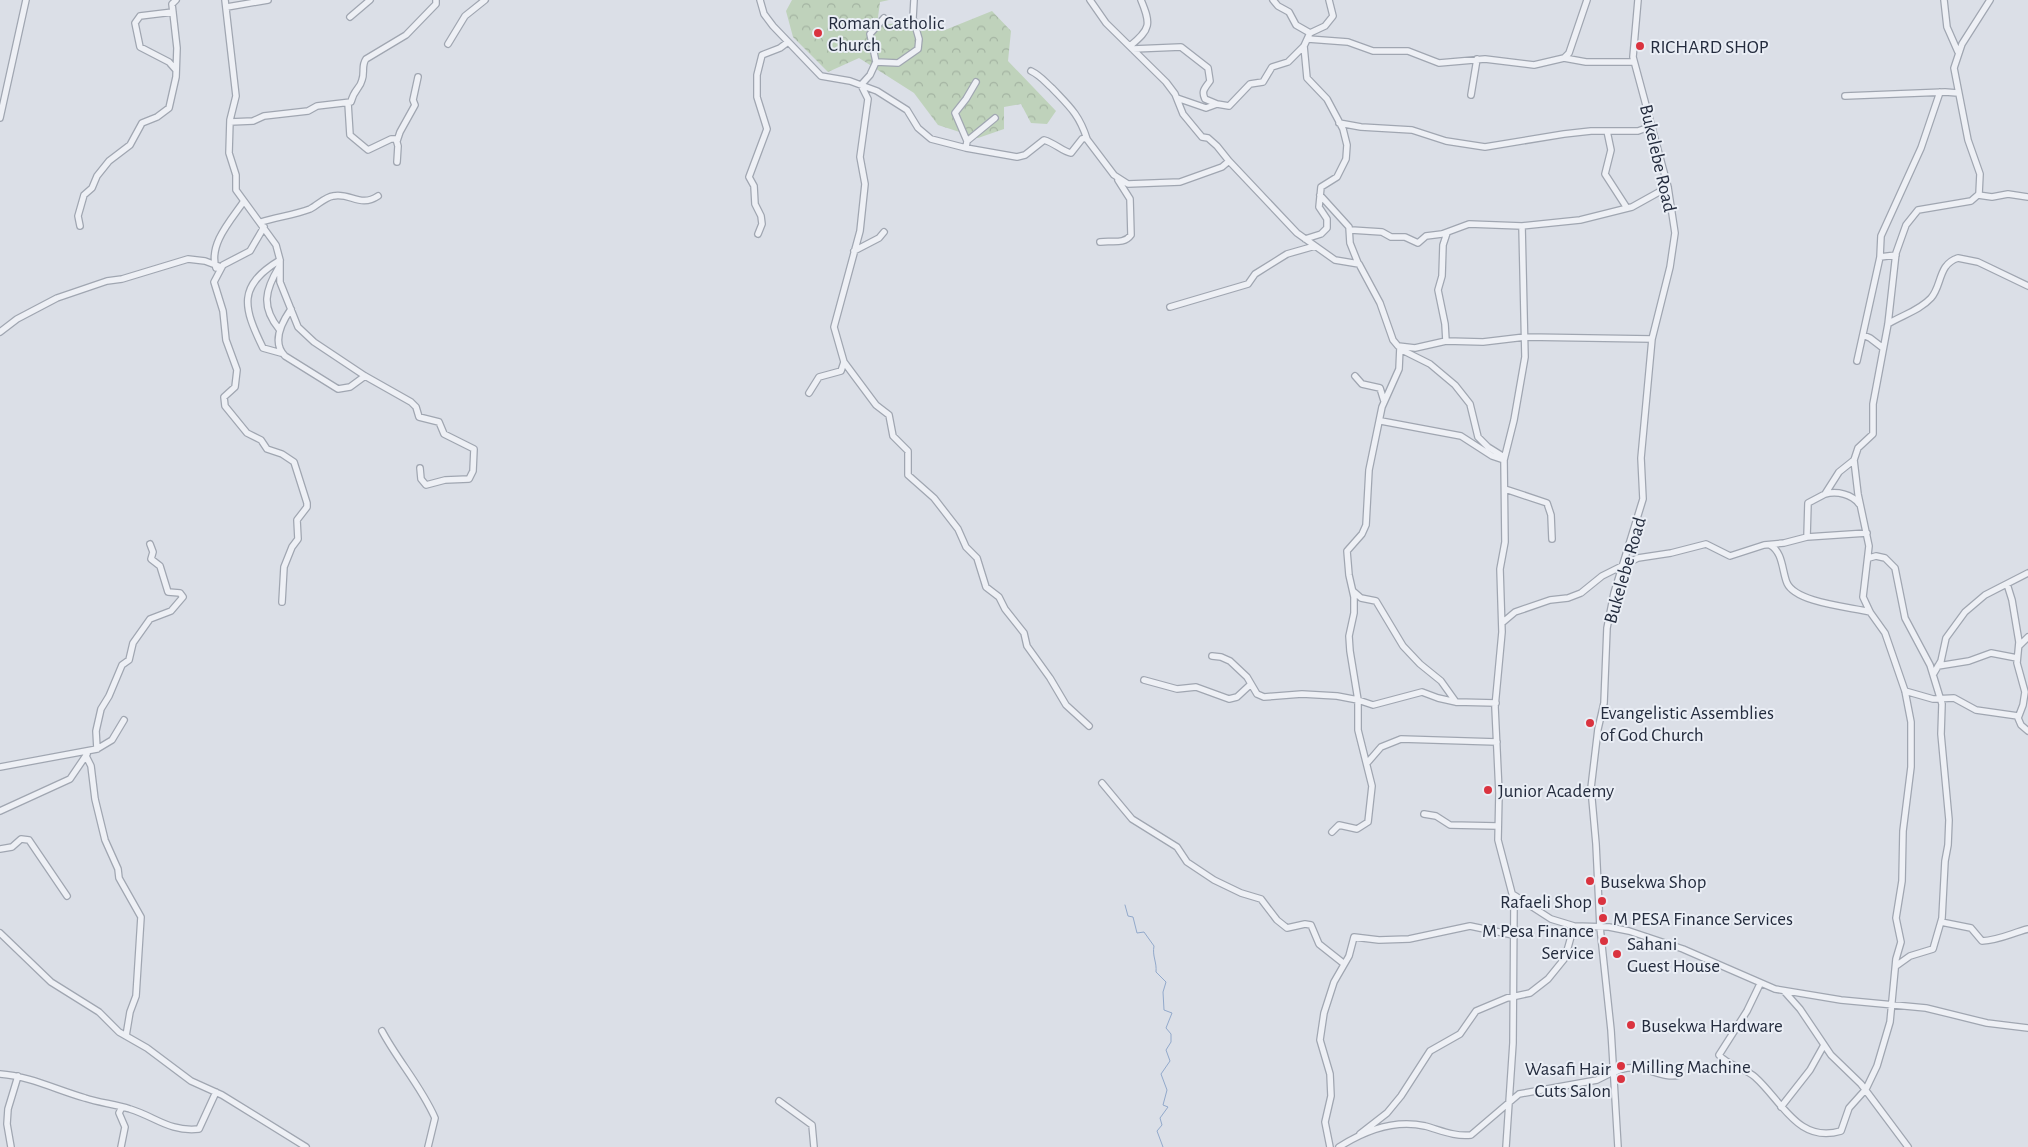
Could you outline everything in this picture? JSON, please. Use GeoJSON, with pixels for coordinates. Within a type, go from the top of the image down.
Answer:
{"type":"FeatureCollection","features":[{"type":"Feature","properties":{"kind":"street"},"geometry":{"type":"LineString","coordinates":[[0,116],[26,0]]}},
{"type":"Feature","properties":{"kind":"street"},"geometry":{"type":"LineString","coordinates":[[80,226],[78,216],[84,195],[92,188],[97,176],[106,163],[131,144],[144,121],[158,117],[168,110],[176,70],[178,41],[172,4],[176,0]]}},
{"type":"Feature","properties":{"kind":"street"},"geometry":{"type":"LineString","coordinates":[[225,0],[236,96],[230,122],[230,156],[236,175],[236,192],[276,245],[280,262],[280,282],[298,327],[314,342],[365,376],[411,402],[416,407],[419,417],[439,422],[444,434],[474,449],[473,471],[469,479],[444,480],[426,485],[420,479],[420,468]]}},
{"type":"Feature","properties":{"kind":"street"},"geometry":{"type":"LineString","coordinates":[[227,7],[268,0]]}},
{"type":"Feature","properties":{"kind":"street"},"geometry":{"type":"LineString","coordinates":[[350,17],[370,0]]}},
{"type":"Feature","properties":{"kind":"street"},"geometry":{"type":"LineString","coordinates":[[230,122],[251,122],[264,116],[308,111],[317,106],[352,101],[352,94],[362,81],[363,64],[366,59],[406,35],[436,4],[436,0]]}},
{"type":"Feature","properties":{"kind":"street"},"geometry":{"type":"LineString","coordinates":[[448,44],[465,16],[485,0]]}},
{"type":"Feature","properties":{"kind":"street"},"geometry":{"type":"LineString","coordinates":[[760,0],[764,14],[821,76],[861,85],[874,90],[904,108],[918,128],[931,138],[966,148],[1017,157],[1025,155],[1044,140],[1055,144],[1069,153],[1082,139],[1087,140]]}},
{"type":"Feature","properties":{"kind":"street"},"geometry":{"type":"LineString","coordinates":[[876,62],[898,64],[917,52],[919,39],[913,21],[914,0]]}},
{"type":"Feature","properties":{"kind":"street"},"geometry":{"type":"LineString","coordinates":[[1090,0],[1106,23],[1166,82],[1177,98],[1186,118],[1202,137],[1208,138],[1218,146],[1229,162],[1305,239],[1335,260],[1358,263]]}},
{"type":"Feature","properties":{"kind":"street"},"geometry":{"type":"LineString","coordinates":[[1131,47],[1148,27],[1149,19],[1141,0]]}},
{"type":"Feature","properties":{"kind":"street"},"geometry":{"type":"LineString","coordinates":[[1273,0],[1278,6],[1289,12],[1296,25],[1309,36],[1348,42],[1381,52],[1408,51],[1439,63],[1477,59],[1534,65],[1564,58],[1586,62],[1618,64],[1634,62]]}},
{"type":"Feature","properties":{"kind":"street"},"geometry":{"type":"LineString","coordinates":[[1131,47],[1183,48],[1208,68],[1210,82],[1204,88],[1203,94],[1205,99],[1229,106],[1234,103],[1250,84],[1263,82],[1271,68],[1286,64],[1304,46],[1309,36],[1326,26],[1332,18],[1329,0]]}},
{"type":"Feature","properties":{"kind":"street"},"geometry":{"type":"LineString","coordinates":[[1564,58],[1573,46],[1587,0]]}},
{"type":"Feature","properties":{"kind":"street","name":"Bukelebe Road"},"geometry":{"type":"LineString","coordinates":[[1618,1147],[1591,788],[1597,737],[1604,703],[1607,628],[1614,592],[1643,499],[1641,458],[1652,339],[1674,244],[1674,222],[1668,187],[1634,62],[1638,0]]}},
{"type":"Feature","properties":{"kind":"street"},"geometry":{"type":"LineString","coordinates":[[1944,0],[1947,27],[1958,53]]}},
{"type":"Feature","properties":{"kind":"street"},"geometry":{"type":"LineString","coordinates":[[1760,984],[1747,1011],[1719,1055],[1755,1076],[1781,1107],[1808,1131],[1837,1132],[1844,1126],[1849,1108],[1866,1089],[1877,1066],[1889,1028],[1896,966],[1901,942],[1896,918],[1902,881],[1903,831],[1913,742],[1906,691],[1885,633],[1864,601],[1865,573],[1869,558],[1854,460],[1858,448],[1873,434],[1873,404],[1888,324],[1896,255],[1906,226],[1914,213],[1922,209],[1971,201],[1978,195],[1979,170],[1968,140],[1954,68],[1958,53],[1975,21],[1990,0]]}},
{"type":"Feature","properties":{"kind":"street"},"geometry":{"type":"LineString","coordinates":[[173,12],[140,16],[135,23],[140,47],[169,62],[176,70]]}},
{"type":"Feature","properties":{"kind":"street"},"geometry":{"type":"LineString","coordinates":[[861,85],[870,75],[876,62],[870,34],[884,18]]}},
{"type":"Feature","properties":{"kind":"street"},"geometry":{"type":"LineString","coordinates":[[758,234],[762,224],[761,216],[756,207],[754,187],[749,176],[767,128],[757,97],[757,76],[762,55],[780,48],[788,42]]}},
{"type":"Feature","properties":{"kind":"street"},"geometry":{"type":"LineString","coordinates":[[1304,46],[1307,78],[1324,95],[1344,131],[1347,145],[1346,159],[1335,180],[1322,185],[1319,207],[1327,219],[1327,228],[1321,234],[1305,239]]}},
{"type":"Feature","properties":{"kind":"street"},"geometry":{"type":"LineString","coordinates":[[1471,95],[1477,59]]}},
{"type":"Feature","properties":{"kind":"street"},"geometry":{"type":"LineString","coordinates":[[1031,71],[1044,78],[1053,90],[1067,102],[1081,123],[1087,140],[1130,199],[1131,235],[1122,242],[1100,242]]}},
{"type":"Feature","properties":{"kind":"street"},"geometry":{"type":"LineString","coordinates":[[397,162],[397,141],[415,105],[413,100],[418,77]]}},
{"type":"Feature","properties":{"kind":"street"},"geometry":{"type":"LineString","coordinates":[[966,148],[967,141],[955,113],[976,82]]}},
{"type":"Feature","properties":{"kind":"street"},"geometry":{"type":"LineString","coordinates":[[861,85],[868,99],[860,157],[865,184],[860,231],[834,324],[844,362],[876,405],[888,415],[893,436],[908,451],[908,475],[934,498],[958,529],[966,547],[977,558],[986,586],[999,597],[1005,609],[1024,633],[1027,646],[1050,678],[1066,706],[1089,726]]}},
{"type":"Feature","properties":{"kind":"street"},"geometry":{"type":"LineString","coordinates":[[1857,361],[1880,257],[1881,236],[1902,191],[1910,166],[1921,148],[1940,92]]}},
{"type":"Feature","properties":{"kind":"street"},"geometry":{"type":"LineString","coordinates":[[1845,96],[1958,93]]}},
{"type":"Feature","properties":{"kind":"street"},"geometry":{"type":"LineString","coordinates":[[1177,98],[1206,108],[1218,104]]}},
{"type":"Feature","properties":{"kind":"street"},"geometry":{"type":"LineString","coordinates":[[348,103],[349,134],[365,149],[379,146],[391,139],[397,141]]}},
{"type":"Feature","properties":{"kind":"street"},"geometry":{"type":"LineString","coordinates":[[967,141],[995,118]]}},
{"type":"Feature","properties":{"kind":"street"},"geometry":{"type":"LineString","coordinates":[[1339,123],[1412,130],[1446,141],[1485,147],[1553,135],[1638,131],[1652,126]]}},
{"type":"Feature","properties":{"kind":"street"},"geometry":{"type":"LineString","coordinates":[[1607,131],[1611,150],[1605,174],[1627,208]]}},
{"type":"Feature","properties":{"kind":"street"},"geometry":{"type":"LineString","coordinates":[[1118,180],[1133,184],[1176,183],[1222,167],[1229,162]]}},
{"type":"Feature","properties":{"kind":"street"},"geometry":{"type":"LineString","coordinates":[[1351,230],[1382,232],[1391,237],[1405,237],[1417,243],[1426,236],[1447,232],[1469,224],[1486,223],[1522,226],[1580,220],[1636,205],[1668,187]]}},
{"type":"Feature","properties":{"kind":"street"},"geometry":{"type":"LineString","coordinates":[[1978,195],[1992,197],[2008,194],[2028,197]]}},
{"type":"Feature","properties":{"kind":"street"},"geometry":{"type":"LineString","coordinates":[[1320,195],[1351,230],[1350,243],[1358,263],[1385,312],[1393,340],[1400,348],[1430,364],[1455,385],[1470,404],[1478,437],[1504,459]]}},
{"type":"Feature","properties":{"kind":"street"},"geometry":{"type":"LineString","coordinates":[[218,268],[250,251],[262,224],[293,215],[313,207],[332,196],[343,196],[360,201],[378,196]]}},
{"type":"Feature","properties":{"kind":"street"},"geometry":{"type":"LineString","coordinates":[[244,201],[218,240],[214,258],[218,268],[215,286],[223,311],[226,340],[237,370],[235,387],[224,397],[225,406],[247,433],[261,440],[267,449],[294,462],[307,503],[307,507],[297,520],[298,539],[292,547],[284,567],[282,602]]}},
{"type":"Feature","properties":{"kind":"street"},"geometry":{"type":"LineString","coordinates":[[1506,1147],[1514,998],[1514,895],[1499,846],[1497,826],[1499,793],[1496,703],[1502,624],[1499,577],[1505,542],[1504,459],[1520,390],[1525,356],[1522,226]]}},
{"type":"Feature","properties":{"kind":"street"},"geometry":{"type":"LineString","coordinates":[[854,251],[880,238],[884,232]]}},
{"type":"Feature","properties":{"kind":"street"},"geometry":{"type":"LineString","coordinates":[[1446,341],[1445,324],[1438,288],[1442,276],[1443,245],[1447,232]]}},
{"type":"Feature","properties":{"kind":"street"},"geometry":{"type":"LineString","coordinates":[[1170,306],[1248,284],[1255,274],[1287,254],[1315,246]]}},
{"type":"Feature","properties":{"kind":"street"},"geometry":{"type":"LineString","coordinates":[[1880,257],[1896,255]]}},
{"type":"Feature","properties":{"kind":"street"},"geometry":{"type":"LineString","coordinates":[[1888,324],[1914,311],[1932,298],[1945,267],[1954,259],[1963,258],[1978,262],[2028,286]]}},
{"type":"Feature","properties":{"kind":"street"},"geometry":{"type":"LineString","coordinates":[[0,332],[17,319],[57,298],[107,281],[124,279],[188,260],[205,261],[218,268]]}},
{"type":"Feature","properties":{"kind":"street"},"geometry":{"type":"LineString","coordinates":[[280,262],[272,278],[266,306],[269,316],[279,329],[281,353]]}},
{"type":"Feature","properties":{"kind":"street"},"geometry":{"type":"LineString","coordinates":[[280,262],[259,275],[247,294],[250,322],[263,348],[281,353],[338,389],[350,387],[365,376]]}},
{"type":"Feature","properties":{"kind":"street"},"geometry":{"type":"LineString","coordinates":[[279,329],[291,309]]}},
{"type":"Feature","properties":{"kind":"street"},"geometry":{"type":"LineString","coordinates":[[1863,335],[1883,348]]}},
{"type":"Feature","properties":{"kind":"street"},"geometry":{"type":"LineString","coordinates":[[1400,348],[1420,348],[1446,341],[1483,342],[1525,337],[1652,339]]}},
{"type":"Feature","properties":{"kind":"street"},"geometry":{"type":"LineString","coordinates":[[1332,832],[1339,826],[1357,829],[1369,821],[1372,786],[1368,762],[1364,755],[1358,730],[1358,700],[1349,644],[1354,613],[1347,551],[1362,534],[1366,525],[1369,470],[1384,403],[1397,376],[1400,348]]}},
{"type":"Feature","properties":{"kind":"street"},"geometry":{"type":"LineString","coordinates":[[809,393],[819,377],[841,371],[844,362]]}},
{"type":"Feature","properties":{"kind":"street"},"geometry":{"type":"LineString","coordinates":[[1355,376],[1365,385],[1380,388],[1384,403]]}},
{"type":"Feature","properties":{"kind":"street"},"geometry":{"type":"LineString","coordinates":[[1381,421],[1461,436],[1492,456],[1504,459]]}},
{"type":"Feature","properties":{"kind":"street"},"geometry":{"type":"LineString","coordinates":[[1826,494],[1839,472],[1854,460]]}},
{"type":"Feature","properties":{"kind":"street"},"geometry":{"type":"LineString","coordinates":[[1505,489],[1547,503],[1551,515],[1552,539]]}},
{"type":"Feature","properties":{"kind":"street"},"geometry":{"type":"LineString","coordinates":[[1807,538],[1808,503],[1833,492],[1854,498],[1860,506]]}},
{"type":"Feature","properties":{"kind":"street"},"geometry":{"type":"LineString","coordinates":[[1502,624],[1515,612],[1530,609],[1550,600],[1568,598],[1581,593],[1602,576],[1643,556],[1671,553],[1705,544],[1730,556],[1770,544],[1807,538],[1866,533]]}},
{"type":"Feature","properties":{"kind":"street"},"geometry":{"type":"LineString","coordinates":[[97,749],[96,731],[101,709],[109,696],[122,665],[129,660],[134,643],[150,619],[170,611],[183,597],[180,593],[168,592],[160,566],[151,559],[153,552],[150,544]]}},
{"type":"Feature","properties":{"kind":"street"},"geometry":{"type":"LineString","coordinates":[[1770,544],[1776,549],[1787,582],[1794,589],[1809,598],[1831,605],[1870,612]]}},
{"type":"Feature","properties":{"kind":"street"},"geometry":{"type":"LineString","coordinates":[[1869,558],[1881,556],[1892,563],[1897,574],[1908,625],[1934,673],[1942,708],[1941,734],[1949,820],[1941,922],[1933,948],[1912,956],[1896,966]]}},
{"type":"Feature","properties":{"kind":"street"},"geometry":{"type":"LineString","coordinates":[[1934,673],[1938,666],[1946,638],[1965,612],[1980,599],[2028,574]]}},
{"type":"Feature","properties":{"kind":"street"},"geometry":{"type":"LineString","coordinates":[[2007,584],[2012,597],[2019,646],[2017,658],[2025,692],[2023,705],[2018,716],[2021,725],[2028,731]]}},
{"type":"Feature","properties":{"kind":"street"},"geometry":{"type":"LineString","coordinates":[[1353,591],[1361,598],[1376,601],[1403,646],[1417,658],[1420,664],[1441,681],[1456,702]]}},
{"type":"Feature","properties":{"kind":"street"},"geometry":{"type":"LineString","coordinates":[[2019,646],[2028,637]]}},
{"type":"Feature","properties":{"kind":"street"},"geometry":{"type":"LineString","coordinates":[[1938,666],[1969,661],[1991,653],[2017,658]]}},
{"type":"Feature","properties":{"kind":"street"},"geometry":{"type":"LineString","coordinates":[[1212,656],[1230,661],[1247,677],[1257,694],[1264,697],[1302,694],[1358,700],[1372,705],[1422,692],[1456,702],[1496,703]]}},
{"type":"Feature","properties":{"kind":"street"},"geometry":{"type":"LineString","coordinates":[[2020,673],[2028,681]]}},
{"type":"Feature","properties":{"kind":"street"},"geometry":{"type":"LineString","coordinates":[[1144,680],[1177,689],[1196,687],[1229,699],[1237,696],[1251,684]]}},
{"type":"Feature","properties":{"kind":"street"},"geometry":{"type":"LineString","coordinates":[[1906,691],[1934,699],[1957,699],[1976,710],[2018,716]]}},
{"type":"Feature","properties":{"kind":"street"},"geometry":{"type":"LineString","coordinates":[[0,811],[70,779],[87,754],[112,740],[124,720]]}},
{"type":"Feature","properties":{"kind":"street"},"geometry":{"type":"LineString","coordinates":[[1368,762],[1381,747],[1401,739],[1497,742]]}},
{"type":"Feature","properties":{"kind":"street"},"geometry":{"type":"LineString","coordinates":[[0,767],[24,764],[32,759],[41,761],[79,751],[87,754]]}},
{"type":"Feature","properties":{"kind":"street"},"geometry":{"type":"LineString","coordinates":[[87,754],[105,840],[118,869],[119,878],[141,917],[136,996],[130,1012],[126,1036]]}},
{"type":"Feature","properties":{"kind":"street"},"geometry":{"type":"LineString","coordinates":[[1102,783],[1132,819],[1177,847],[1187,862],[1214,880],[1241,893],[1261,898],[1273,915],[1287,928],[1305,924],[1311,926],[1319,944],[1343,963]]}},
{"type":"Feature","properties":{"kind":"street"},"geometry":{"type":"LineString","coordinates":[[1424,814],[1436,816],[1450,825],[1497,826]]}},
{"type":"Feature","properties":{"kind":"street"},"geometry":{"type":"LineString","coordinates":[[0,849],[12,847],[21,839],[29,840],[68,896]]}},
{"type":"Feature","properties":{"kind":"street"},"geometry":{"type":"LineString","coordinates":[[1514,895],[1544,916],[1574,926],[1616,928],[1672,945],[1760,984],[1784,991],[1841,1000],[1926,1008],[1987,1023],[2028,1028]]}},
{"type":"Feature","properties":{"kind":"street"},"geometry":{"type":"LineString","coordinates":[[1941,922],[1971,928],[1982,941],[2005,938],[2013,932],[2028,929]]}},
{"type":"Feature","properties":{"kind":"street"},"geometry":{"type":"LineString","coordinates":[[1330,1147],[1325,1122],[1331,1096],[1330,1074],[1320,1040],[1324,1013],[1334,982],[1348,957],[1354,937],[1379,940],[1410,939],[1470,926],[1513,935]]}},
{"type":"Feature","properties":{"kind":"street"},"geometry":{"type":"LineString","coordinates":[[1339,1147],[1360,1134],[1385,1114],[1402,1094],[1409,1080],[1432,1050],[1460,1034],[1476,1011],[1538,988],[1559,968],[1565,958],[1574,926]]}},
{"type":"Feature","properties":{"kind":"street"},"geometry":{"type":"LineString","coordinates":[[0,933],[52,982],[99,1012],[115,1029],[147,1048],[190,1081],[216,1092],[306,1147]]}},
{"type":"Feature","properties":{"kind":"street"},"geometry":{"type":"LineString","coordinates":[[1784,991],[1800,1009],[1836,1060],[1866,1089],[1908,1147]]}},
{"type":"Feature","properties":{"kind":"street"},"geometry":{"type":"LineString","coordinates":[[382,1031],[396,1057],[422,1090],[435,1118],[428,1147]]}},
{"type":"Feature","properties":{"kind":"street"},"geometry":{"type":"LineString","coordinates":[[1781,1107],[1810,1070],[1824,1045]]}},
{"type":"Feature","properties":{"kind":"street"},"geometry":{"type":"LineString","coordinates":[[1360,1134],[1393,1125],[1421,1126],[1442,1132],[1471,1136],[1519,1094],[1597,1080],[1613,1073],[1642,1068],[1671,1076],[1679,1075]]}},
{"type":"Feature","properties":{"kind":"street"},"geometry":{"type":"LineString","coordinates":[[0,1074],[18,1076],[90,1100],[122,1106],[168,1126],[198,1129],[216,1092]]}},
{"type":"Feature","properties":{"kind":"street"},"geometry":{"type":"LineString","coordinates":[[11,1147],[7,1124],[8,1109],[18,1076]]}},
{"type":"Feature","properties":{"kind":"street"},"geometry":{"type":"LineString","coordinates":[[779,1101],[812,1125],[814,1147]]}},
{"type":"Feature","properties":{"kind":"street"},"geometry":{"type":"LineString","coordinates":[[121,1147],[125,1127],[119,1113],[122,1106]]}},
{"type":"Feature","properties":{"kind":"green space"},"geometry":{"type":"Polygon","coordinates":[[[792,0],[889,0],[880,2],[877,25],[902,23],[945,30],[992,11],[1011,31],[1008,61],[1056,111],[1047,124],[1031,123],[1021,104],[1004,107],[1004,129],[978,138],[938,125],[914,93],[859,58],[828,72],[793,37],[786,11],[792,0]]]}},
{"type":"Feature","properties":{"kind":"waterway"},"geometry":{"type":"LineString","coordinates":[[1125,905],[1128,916],[1133,917],[1137,933],[1144,932],[1154,946],[1156,972],[1166,982],[1163,992],[1164,1010],[1172,1013],[1166,1028],[1171,1034],[1171,1042],[1166,1050],[1170,1061],[1161,1074],[1167,1090],[1163,1105],[1168,1107],[1160,1118],[1162,1125],[1157,1131],[1163,1147]]}},
{"type":"Feature","properties":{"kind":"place","name":"Roman Catholic Church"},"geometry":{"type":"Point","coordinates":[818,33]}},
{"type":"Feature","properties":{"kind":"place","name":"RICHARD SHOP"},"geometry":{"type":"Point","coordinates":[1640,46]}},
{"type":"Feature","properties":{"kind":"place","name":"Evangelistic Assemblies of God Church"},"geometry":{"type":"Point","coordinates":[1590,723]}},
{"type":"Feature","properties":{"kind":"place","name":"Junior Academy"},"geometry":{"type":"Point","coordinates":[1488,790]}},
{"type":"Feature","properties":{"kind":"place","name":"Busekwa Shop"},"geometry":{"type":"Point","coordinates":[1590,881]}},
{"type":"Feature","properties":{"kind":"place","name":"Rafaeli Shop"},"geometry":{"type":"Point","coordinates":[1602,901]}},
{"type":"Feature","properties":{"kind":"place","name":"M PESA Finance Services"},"geometry":{"type":"Point","coordinates":[1603,918]}},
{"type":"Feature","properties":{"kind":"place","name":"M Pesa Finance Service"},"geometry":{"type":"Point","coordinates":[1604,941]}},
{"type":"Feature","properties":{"kind":"place","name":"Sahani Guest House"},"geometry":{"type":"Point","coordinates":[1617,954]}},
{"type":"Feature","properties":{"kind":"place","name":"Busekwa Hardware"},"geometry":{"type":"Point","coordinates":[1631,1025]}},
{"type":"Feature","properties":{"kind":"place","name":"Milling Machine"},"geometry":{"type":"Point","coordinates":[1621,1066]}},
{"type":"Feature","properties":{"kind":"place","name":"Wasafi Hair Cuts Salon"},"geometry":{"type":"Point","coordinates":[1621,1079]}}]}
